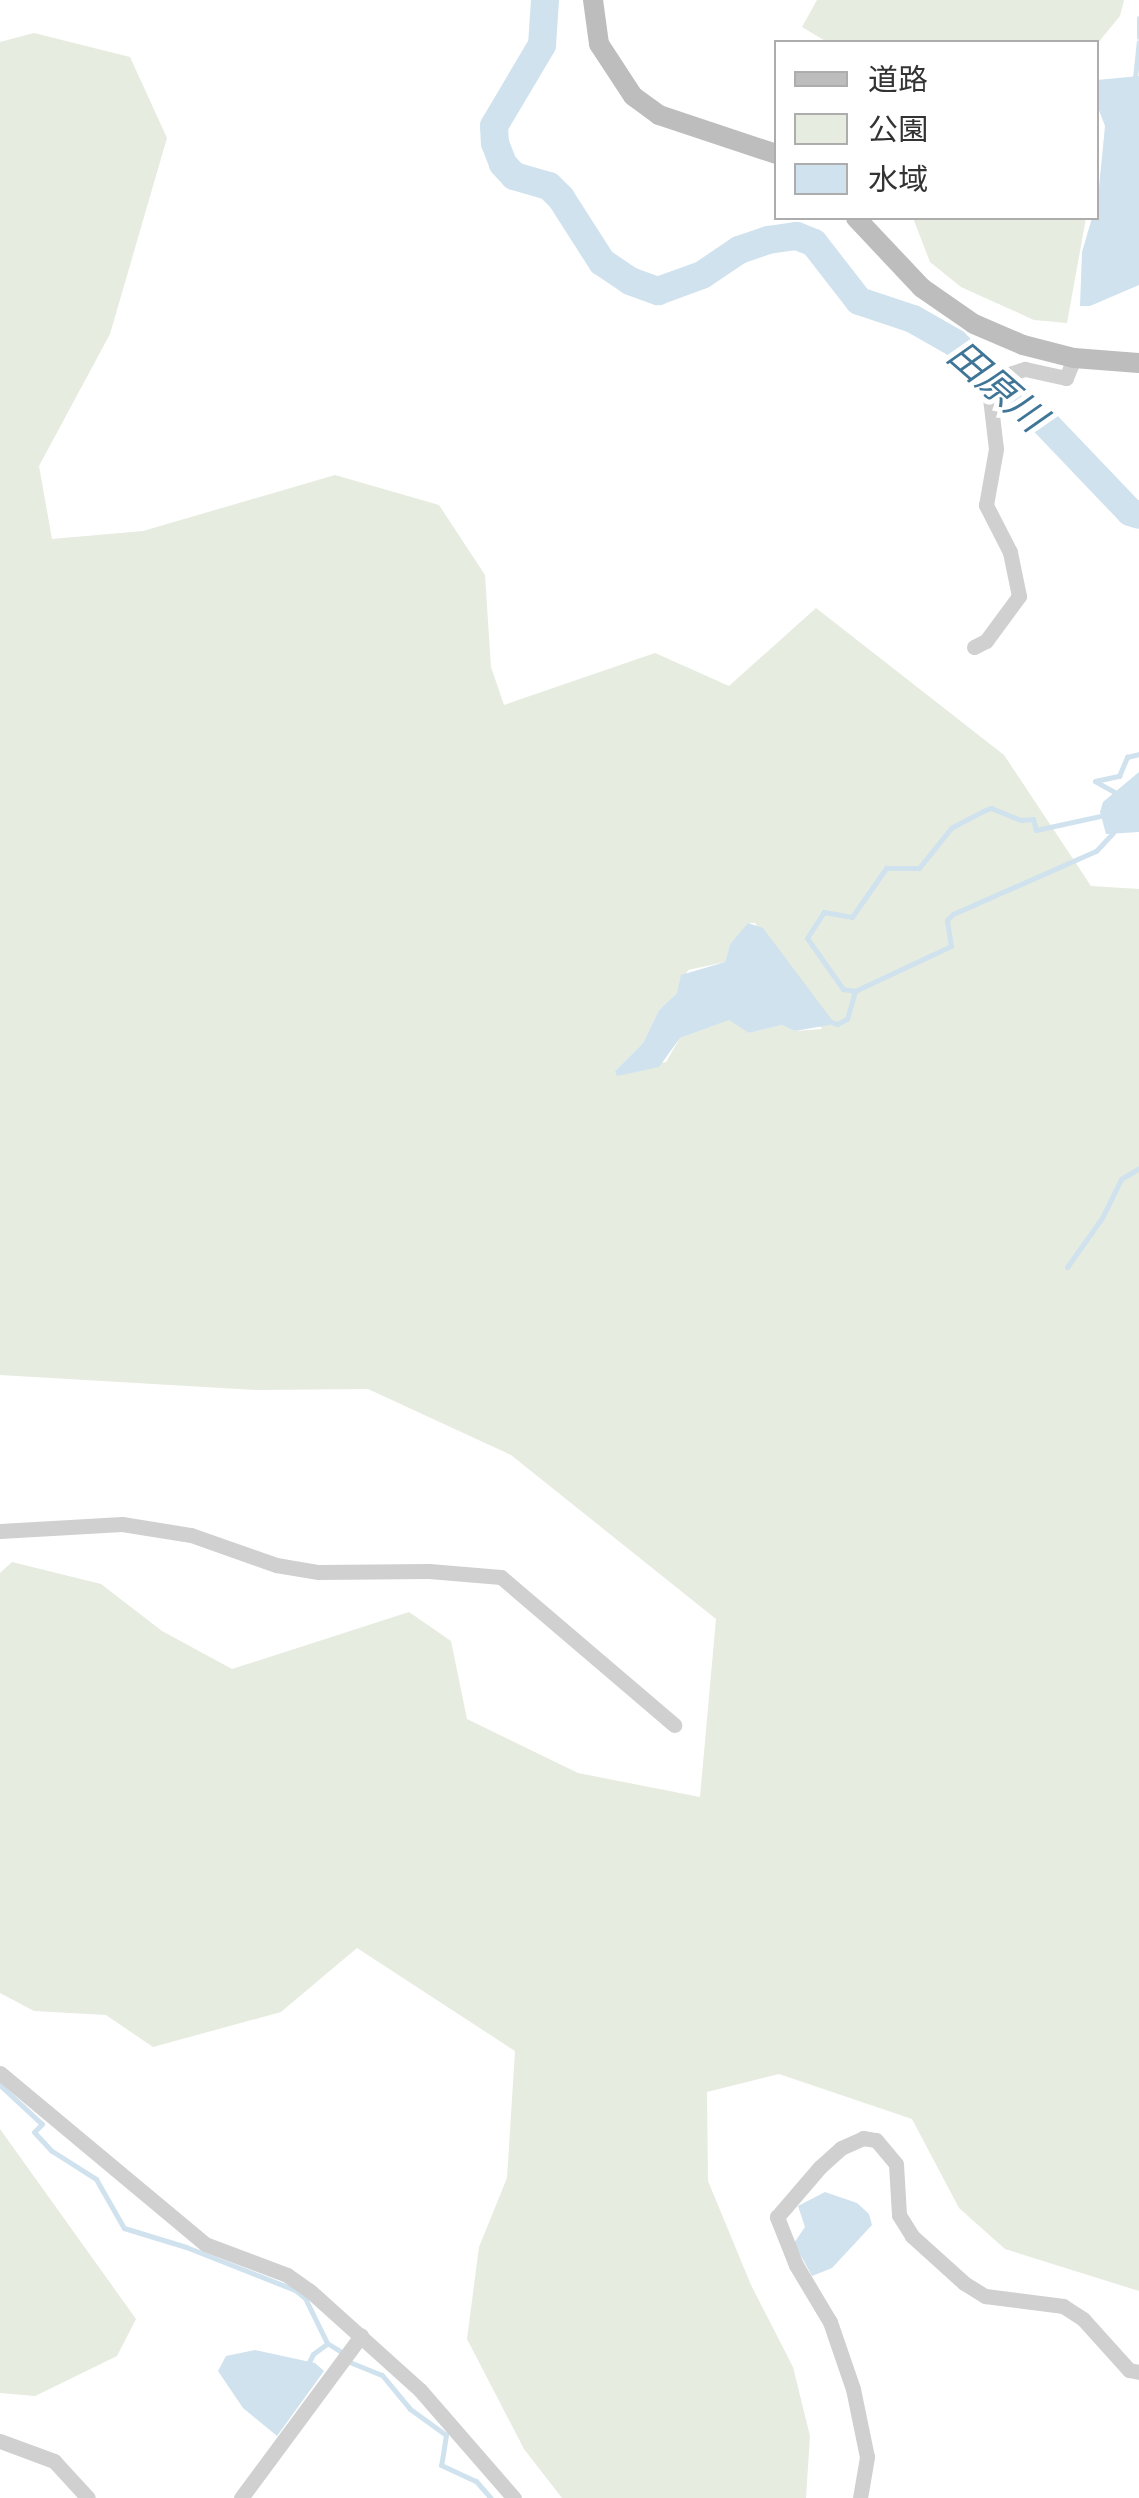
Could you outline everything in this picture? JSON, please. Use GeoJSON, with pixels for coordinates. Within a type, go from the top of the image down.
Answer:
{"type":"FeatureCollection","features":[{"type":"Feature","properties":{"kind":"main road"},"geometry":{"type":"LineString","coordinates":[[593,0],[599,44],[633,96],[659,115],[774,153]]}},
{"type":"Feature","properties":{"kind":"main road"},"geometry":{"type":"LineString","coordinates":[[858,220],[922,288],[946,307],[1023,345],[1074,358],[1139,363]]}},
{"type":"Feature","properties":{"kind":"street"},"geometry":{"type":"LineString","coordinates":[[974,647],[986,641],[1019,596],[1010,552],[986,505],[996,449],[988,390],[1003,376],[1025,369],[1066,378],[1074,358]]}},
{"type":"Feature","properties":{"kind":"street"},"geometry":{"type":"LineString","coordinates":[[0,1531],[122,1524],[191,1535],[276,1565],[318,1572],[429,1571],[502,1577],[674,1725]]}},
{"type":"Feature","properties":{"kind":"street"},"geometry":{"type":"LineString","coordinates":[[0,2073],[205,2244],[287,2275],[361,2336],[420,2390],[514,2498]]}},
{"type":"Feature","properties":{"kind":"street"},"geometry":{"type":"LineString","coordinates":[[860,2498],[867,2456],[853,2389],[830,2322],[796,2264],[777,2217],[820,2166],[841,2148],[863,2138],[876,2140],[896,2164],[900,2215],[912,2236],[964,2283],[986,2296],[1062,2306],[1083,2318],[1130,2370],[1139,2372]]}},
{"type":"Feature","properties":{"kind":"street"},"geometry":{"type":"LineString","coordinates":[[240,2498],[361,2336]]}},
{"type":"Feature","properties":{"kind":"street"},"geometry":{"type":"LineString","coordinates":[[0,2441],[54,2461],[88,2498]]}},
{"type":"Feature","properties":{"kind":"green space"},"geometry":{"type":"Polygon","coordinates":[[[817,0],[1124,0],[1120,16],[1099,42],[824,40],[802,27],[817,0]]]}},
{"type":"Feature","properties":{"kind":"green space"},"geometry":{"type":"Polygon","coordinates":[[[34,33],[130,57],[167,138],[110,334],[39,466],[52,539],[143,531],[335,475],[439,505],[485,575],[491,667],[504,705],[655,653],[729,686],[816,608],[1004,755],[1091,886],[1139,889],[1139,2291],[1005,2249],[959,2208],[912,2119],[779,2074],[707,2092],[708,2181],[751,2285],[793,2367],[810,2436],[806,2498],[562,2498],[524,2449],[467,2339],[479,2247],[507,2178],[515,2051],[357,1948],[281,2012],[153,2047],[106,2015],[34,2011],[0,1993],[0,1573],[12,1562],[101,1584],[162,1631],[232,1669],[409,1612],[451,1641],[467,1719],[578,1773],[700,1797],[716,1619],[511,1455],[368,1389],[258,1390],[0,1375],[0,42],[34,33]],[[749,923],[730,944],[725,962],[688,970],[677,993],[659,1010],[643,1043],[615,1071],[666,1062],[680,1038],[728,1020],[738,1022],[749,1033],[782,1025],[795,1031],[822,1029],[755,923],[749,923]]]}},
{"type":"Feature","properties":{"kind":"green space"},"geometry":{"type":"Polygon","coordinates":[[[914,220],[1086,220],[1067,323],[1034,320],[961,287],[930,262],[914,220]]]}},
{"type":"Feature","properties":{"kind":"green space"},"geometry":{"type":"Polygon","coordinates":[[[0,2129],[136,2319],[117,2356],[35,2396],[0,2393],[0,2129]]]}},
{"type":"Feature","properties":{"kind":"water"},"geometry":{"type":"Polygon","coordinates":[[[1139,76],[1139,285],[1090,306],[1080,306],[1082,252],[1091,220],[1099,220],[1105,126],[1099,110],[1099,80],[1139,76]]]}},
{"type":"Feature","properties":{"kind":"water"},"geometry":{"type":"Polygon","coordinates":[[[1139,772],[1139,832],[1106,834],[1100,812],[1103,802],[1139,772]]]}},
{"type":"Feature","properties":{"kind":"water"},"geometry":{"type":"Polygon","coordinates":[[[748,923],[763,928],[832,1020],[829,1025],[795,1031],[782,1025],[749,1033],[729,1020],[680,1038],[659,1067],[617,1076],[615,1071],[643,1043],[659,1010],[677,993],[681,975],[725,962],[730,944],[748,923]]]}},
{"type":"Feature","properties":{"kind":"water"},"geometry":{"type":"Polygon","coordinates":[[[825,2192],[857,2203],[869,2214],[872,2225],[832,2268],[812,2276],[794,2243],[805,2227],[798,2206],[825,2192]]]}},
{"type":"Feature","properties":{"kind":"water"},"geometry":{"type":"Polygon","coordinates":[[[255,2350],[315,2363],[324,2371],[277,2436],[243,2408],[218,2371],[226,2356],[255,2350]]]}},
{"type":"Feature","properties":{"kind":"waterway","name":"田原川"},"geometry":{"type":"LineString","coordinates":[[545,0],[542,45],[494,126],[495,143],[503,164],[514,176],[549,186],[561,198],[602,262],[630,281],[658,291],[702,275],[739,250],[768,240],[797,236],[814,243],[859,301],[913,319],[955,343],[1004,390],[1026,403],[1130,512],[1139,515]]}},
{"type":"Feature","properties":{"kind":"waterway"},"geometry":{"type":"LineString","coordinates":[[1139,18],[1139,37]]}},
{"type":"Feature","properties":{"kind":"waterway"},"geometry":{"type":"LineString","coordinates":[[1135,78],[1139,42]]}},
{"type":"Feature","properties":{"kind":"waterway"},"geometry":{"type":"LineString","coordinates":[[1118,794],[1095,781],[1119,776],[1127,757],[1139,754]]}},
{"type":"Feature","properties":{"kind":"waterway"},"geometry":{"type":"LineString","coordinates":[[855,991],[843,989],[807,938],[824,912],[852,917],[886,868],[919,868],[951,828],[991,808],[1021,820],[1033,819],[1036,830],[1105,815]]}},
{"type":"Feature","properties":{"kind":"waterway"},"geometry":{"type":"LineString","coordinates":[[829,1021],[837,1024],[847,1019],[855,991],[951,946],[947,920],[953,914],[1096,851],[1113,833]]}},
{"type":"Feature","properties":{"kind":"waterway"},"geometry":{"type":"LineString","coordinates":[[1067,1267],[1102,1218],[1121,1179],[1139,1168]]}},
{"type":"Feature","properties":{"kind":"waterway"},"geometry":{"type":"LineString","coordinates":[[0,2085],[42,2124],[34,2132],[52,2151],[96,2179],[124,2228],[186,2247],[295,2290],[305,2298],[327,2343],[340,2351]]}},
{"type":"Feature","properties":{"kind":"waterway"},"geometry":{"type":"LineString","coordinates":[[308,2364],[313,2354],[327,2344]]}},
{"type":"Feature","properties":{"kind":"waterway"},"geometry":{"type":"LineString","coordinates":[[352,2363],[382,2375],[410,2409],[446,2435],[441,2465],[476,2481],[491,2498]]}}]}
